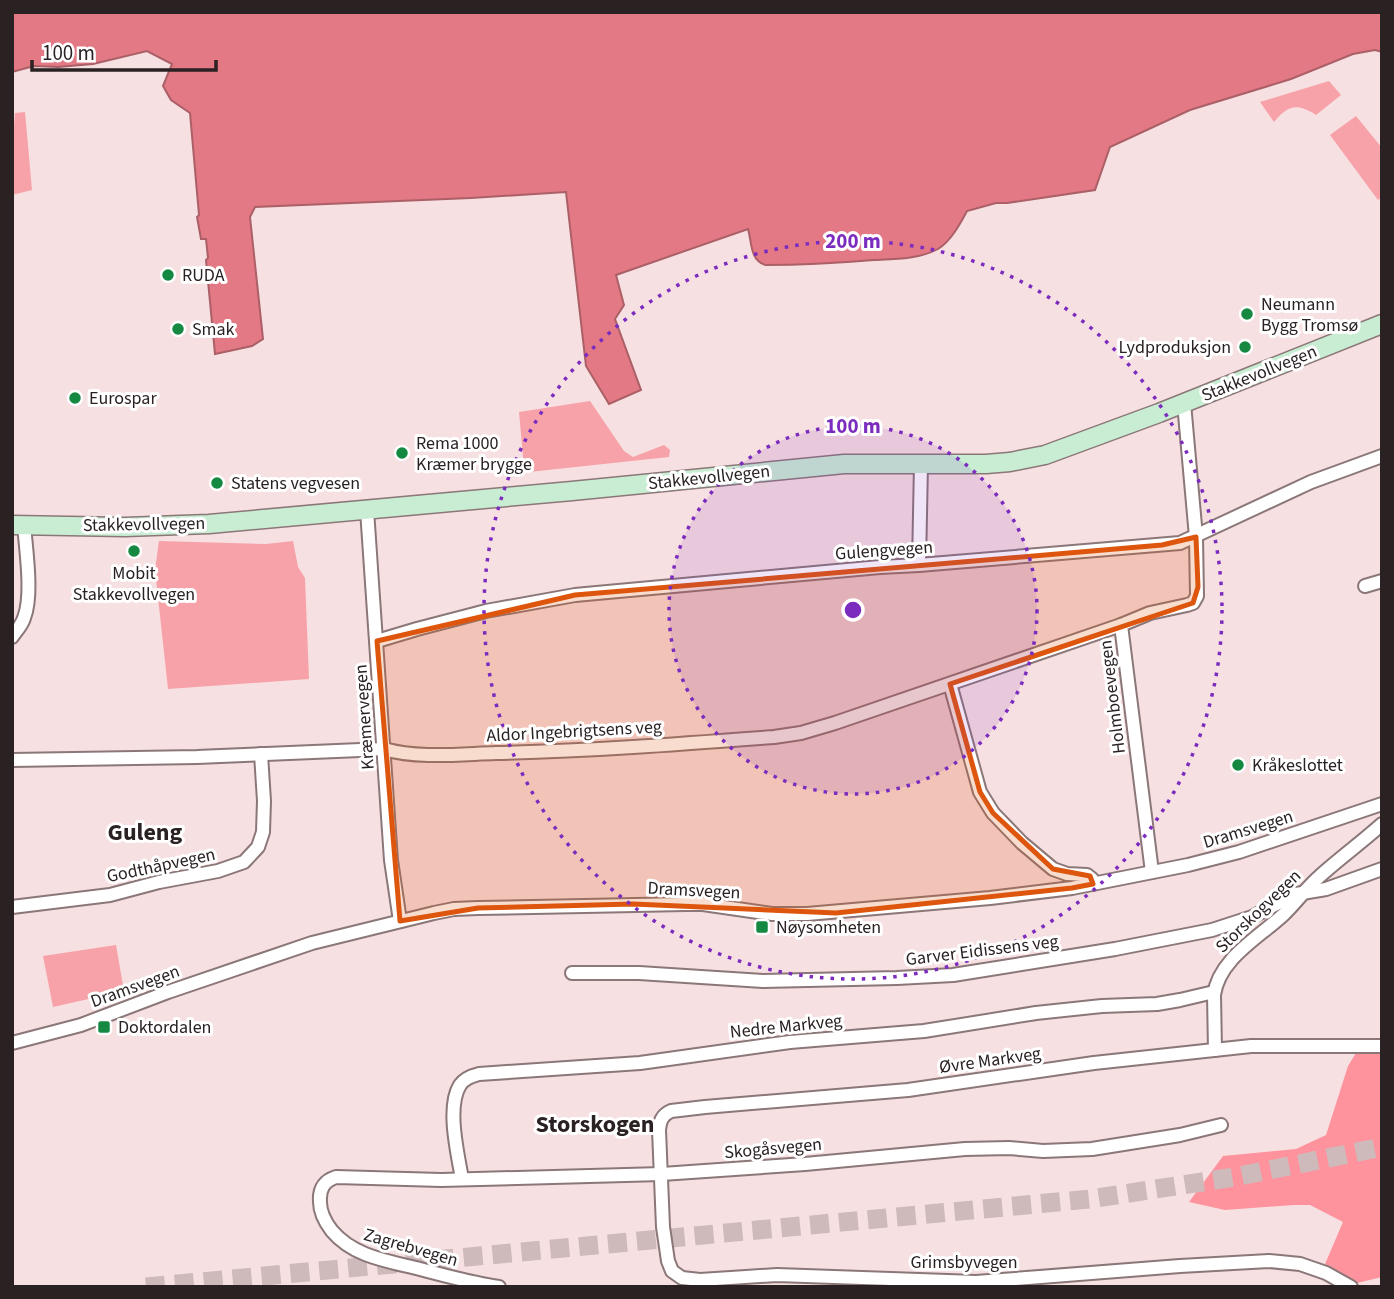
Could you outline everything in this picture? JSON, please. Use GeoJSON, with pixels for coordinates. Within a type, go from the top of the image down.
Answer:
{"type":"FeatureCollection","features":[{"type":"Feature","properties":{"kind":"street","name":"Stakkevollvegen"},"geometry":{"type":"LineString","coordinates":[[18,525],[174,526],[572,491],[791,468],[845,464],[1010,462],[1045,455],[1184,404],[1382,324]]}},
{"type":"Feature","properties":{"kind":"street","name":"Holmboevegen"},"geometry":{"type":"LineString","coordinates":[[1152,872],[1121,625],[1150,613],[1182,607],[1195,600],[1198,587],[1196,537],[1184,404]]}},
{"type":"Feature","properties":{"kind":"street","name":"Gulengvegen"},"geometry":{"type":"LineString","coordinates":[[377,641],[486,611],[575,595],[1180,543],[1287,492],[1382,456]]}},
{"type":"Feature","properties":{"kind":"street"},"geometry":{"type":"LineString","coordinates":[[919,565],[921,464]]}},
{"type":"Feature","properties":{"kind":"street","name":"Kræmervegen"},"geometry":{"type":"LineString","coordinates":[[367,510],[391,860],[400,921]]}},
{"type":"Feature","properties":{"kind":"street"},"geometry":{"type":"LineString","coordinates":[[12,637],[24,621],[28,607],[28,573],[18,525]]}},
{"type":"Feature","properties":{"kind":"street"},"geometry":{"type":"LineString","coordinates":[[1365,586],[1382,581]]}},
{"type":"Feature","properties":{"kind":"street","name":"Aldor Ingebrigtsens veg"},"geometry":{"type":"LineString","coordinates":[[12,760],[89,760],[384,749],[398,753],[443,755],[584,750],[774,737],[817,728],[1121,625]]}},
{"type":"Feature","properties":{"kind":"street"},"geometry":{"type":"LineString","coordinates":[[950,684],[980,792],[993,813],[1022,843],[1053,869],[1067,874],[1087,875],[1093,884]]}},
{"type":"Feature","properties":{"kind":"street","name":"Godthåpvegen"},"geometry":{"type":"LineString","coordinates":[[12,907],[100,896],[218,871],[244,862],[258,847],[263,832],[261,754]]}},
{"type":"Feature","properties":{"kind":"street","name":"Dramsvegen"},"geometry":{"type":"LineString","coordinates":[[12,1043],[81,1025],[312,943],[454,909],[703,904],[772,914],[836,913],[990,898],[1093,884],[1239,852],[1382,804]]}},
{"type":"Feature","properties":{"kind":"street","name":"Storskogvegen"},"geometry":{"type":"LineString","coordinates":[[1214,992],[1221,973],[1236,956],[1282,916],[1317,878],[1382,824]]}},
{"type":"Feature","properties":{"kind":"street","name":"Garver Eidissens veg"},"geometry":{"type":"LineString","coordinates":[[572,973],[639,973],[775,981],[953,975],[1115,949],[1212,930],[1252,917],[1287,897],[1326,889],[1382,869]]}},
{"type":"Feature","properties":{"kind":"street"},"geometry":{"type":"LineString","coordinates":[[1214,992],[1215,1050]]}},
{"type":"Feature","properties":{"kind":"street","name":"Nedre Markveg"},"geometry":{"type":"LineString","coordinates":[[462,1179],[455,1130],[455,1100],[461,1084],[479,1074],[640,1063],[790,1042],[924,1031],[1036,1013],[1157,1003],[1214,992]]}},
{"type":"Feature","properties":{"kind":"street","name":"Øvre Markveg"},"geometry":{"type":"LineString","coordinates":[[662,1174],[660,1123],[671,1111],[908,1090],[1094,1063],[1268,1045],[1382,1046]]}},
{"type":"Feature","properties":{"kind":"street","name":"Skogåsvegen"},"geometry":{"type":"LineString","coordinates":[[326,1181],[336,1177],[462,1179],[662,1174],[965,1149],[1092,1149],[1181,1135],[1221,1125]]}},
{"type":"Feature","properties":{"kind":"street","name":"Grimsbyvegen"},"geometry":{"type":"LineString","coordinates":[[662,1174],[663,1227],[668,1261],[672,1271],[682,1278],[700,1280],[777,1275],[976,1282],[1087,1280],[1229,1263],[1278,1262],[1316,1269],[1351,1287]]}},
{"type":"Feature","properties":{"kind":"street","name":"Zagrebvegen"},"geometry":{"type":"LineString","coordinates":[[326,1181],[321,1191],[322,1216],[339,1239],[355,1250],[395,1264],[499,1287]]}},
{"type":"Feature","properties":{"kind":"highlighted area"},"geometry":{"type":"Polygon","coordinates":[[[1196,537],[1198,587],[1193,603],[950,684],[980,792],[993,813],[1053,869],[1090,876],[1093,884],[1072,888],[836,913],[633,904],[478,908],[400,921],[377,641],[575,595],[1162,545],[1196,537]]]}},
{"type":"Feature","properties":{"kind":"shaded area"},"geometry":{"type":"Polygon","coordinates":[[[12,12],[1382,12],[1382,52],[1375,50],[1353,54],[1291,79],[1190,110],[1110,147],[1095,190],[996,203],[967,211],[947,242],[923,255],[898,259],[766,265],[754,256],[748,229],[616,275],[624,305],[615,319],[641,390],[609,404],[586,366],[566,192],[255,207],[250,217],[263,339],[252,346],[215,354],[206,239],[201,239],[197,217],[199,215],[190,113],[171,100],[163,86],[172,64],[147,51],[93,64],[34,66],[12,72],[12,12]]]}},
{"type":"Feature","properties":{"kind":"shaded area"},"geometry":{"type":"Polygon","coordinates":[[[1329,81],[1341,95],[1316,115],[1298,107],[1288,109],[1274,122],[1260,102],[1329,81]]]}},
{"type":"Feature","properties":{"kind":"shaded area"},"geometry":{"type":"Polygon","coordinates":[[[25,112],[32,190],[12,195],[15,113],[25,112]]]}},
{"type":"Feature","properties":{"kind":"shaded area"},"geometry":{"type":"Polygon","coordinates":[[[1356,116],[1382,148],[1382,197],[1378,200],[1330,135],[1356,116]]]}},
{"type":"Feature","properties":{"kind":"shaded area"},"geometry":{"type":"Polygon","coordinates":[[[590,401],[624,451],[633,457],[664,445],[670,450],[669,457],[529,472],[528,467],[524,468],[519,412],[590,401]]]}},
{"type":"Feature","properties":{"kind":"shaded area"},"geometry":{"type":"Polygon","coordinates":[[[159,541],[266,544],[293,541],[298,567],[305,578],[309,679],[168,689],[155,570],[159,541]]]}},
{"type":"Feature","properties":{"kind":"shaded area"},"geometry":{"type":"Polygon","coordinates":[[[116,945],[124,991],[53,1007],[43,956],[116,945]]]}},
{"type":"Feature","properties":{"kind":"shaded area"},"geometry":{"type":"Polygon","coordinates":[[[1382,1046],[1382,1277],[1349,1285],[1325,1264],[1343,1222],[1310,1205],[1225,1210],[1189,1202],[1223,1156],[1296,1149],[1326,1135],[1348,1066],[1359,1048],[1382,1046]]]}},
{"type":"Feature","properties":{"kind":"tunnel"},"geometry":{"type":"LineString","coordinates":[[146,1287],[1090,1199],[1235,1177],[1382,1147]]}},
{"type":"Feature","properties":{"kind":"place","name":"RUDA"},"geometry":{"type":"Point","coordinates":[168,275]}},
{"type":"Feature","properties":{"kind":"place","name":"Neumann Bygg Tromsø"},"geometry":{"type":"Point","coordinates":[1247,314]}},
{"type":"Feature","properties":{"kind":"place","name":"Smak"},"geometry":{"type":"Point","coordinates":[178,329]}},
{"type":"Feature","properties":{"kind":"place","name":"Lydproduksjon"},"geometry":{"type":"Point","coordinates":[1245,347]}},
{"type":"Feature","properties":{"kind":"place","name":"Eurospar"},"geometry":{"type":"Point","coordinates":[75,398]}},
{"type":"Feature","properties":{"kind":"place","name":"Rema 1000 Kræmer brygge"},"geometry":{"type":"Point","coordinates":[402,453]}},
{"type":"Feature","properties":{"kind":"place","name":"Statens vegvesen"},"geometry":{"type":"Point","coordinates":[217,483]}},
{"type":"Feature","properties":{"kind":"place","name":"Mobit Stakkevollvegen"},"geometry":{"type":"Point","coordinates":[134,551]}},
{"type":"Feature","properties":{"kind":"place","name":"Kråkeslottet"},"geometry":{"type":"Point","coordinates":[1238,765]}},
{"type":"Feature","properties":{"kind":"place","name":"Nøysomheten"},"geometry":{"type":"Point","coordinates":[762,927]}},
{"type":"Feature","properties":{"kind":"place","name":"Doktordalen"},"geometry":{"type":"Point","coordinates":[104,1027]}},
{"type":"Feature","properties":{"kind":"district","name":"Guleng"},"geometry":{"type":"Point","coordinates":[145,832]}},
{"type":"Feature","properties":{"kind":"district","name":"Storskogen"},"geometry":{"type":"Point","coordinates":[595,1124]}}]}
